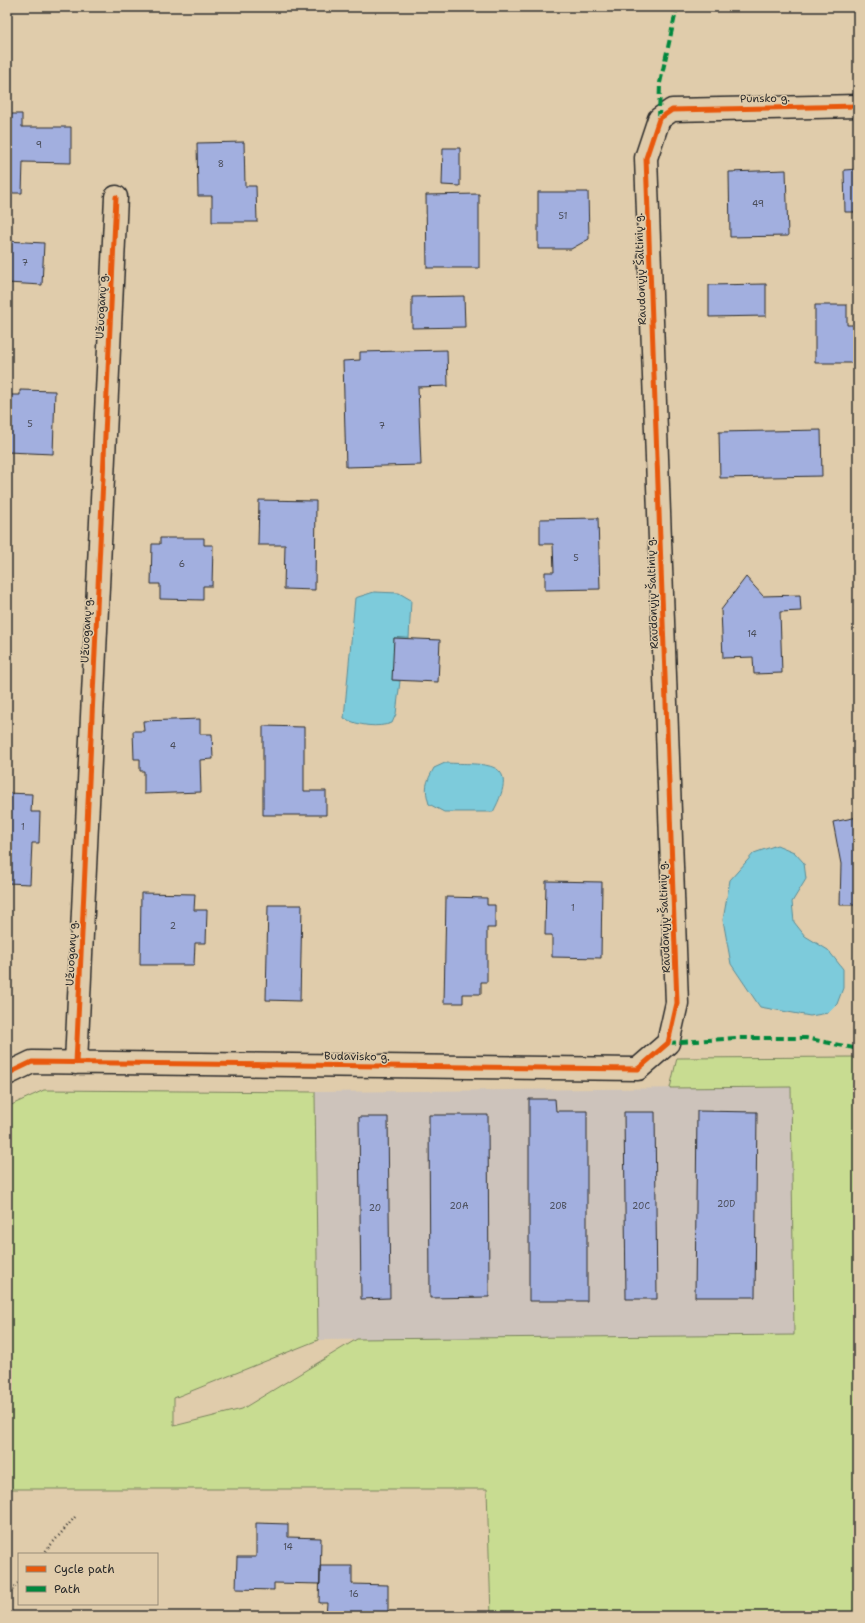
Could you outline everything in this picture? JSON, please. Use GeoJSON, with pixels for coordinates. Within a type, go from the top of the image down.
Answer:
{"type":"FeatureCollection","features":[{"type":"Feature","properties":{"kind":"street","name":"Punsko g."},"geometry":{"type":"LineString","coordinates":[[672,110],[858,106]]}},
{"type":"Feature","properties":{"kind":"street","name":"Raudonųjų Šaltinių g."},"geometry":{"type":"LineString","coordinates":[[638,1069],[668,1043],[677,1003],[646,158],[659,119],[672,110]]}},
{"type":"Feature","properties":{"kind":"street","name":"Užuoganų g."},"geometry":{"type":"LineString","coordinates":[[76,1063],[116,197]]}},
{"type":"Feature","properties":{"kind":"street","name":"Budavisko g."},"geometry":{"type":"LineString","coordinates":[[7,1074],[32,1062],[638,1069]]}},
{"type":"Feature","properties":{"kind":"path"},"geometry":{"type":"LineString","coordinates":[[44,1553],[75,1517]]}},
{"type":"Feature","properties":{"kind":"path"},"geometry":{"type":"LineString","coordinates":[[7,1596],[18,1583]]}},
{"type":"Feature","properties":{"kind":"shaded area"},"geometry":{"type":"Polygon","coordinates":[[[791,1087],[794,1335],[318,1340],[315,1092],[791,1087]]]}},
{"type":"Feature","properties":{"kind":"green space"},"geometry":{"type":"Polygon","coordinates":[[[858,1057],[858,1616],[491,1616],[487,1489],[7,1489],[7,1107],[44,1090],[315,1092],[318,1340],[174,1398],[174,1426],[242,1409],[357,1339],[794,1335],[791,1087],[670,1088],[677,1058],[858,1057]]]}},
{"type":"Feature","properties":{"kind":"water"},"geometry":{"type":"Polygon","coordinates":[[[374,592],[399,593],[411,600],[409,638],[394,638],[393,680],[400,681],[396,714],[392,723],[374,726],[355,723],[344,718],[355,598],[374,592]]]}},
{"type":"Feature","properties":{"kind":"water"},"geometry":{"type":"Polygon","coordinates":[[[445,763],[485,765],[495,768],[501,773],[503,782],[501,794],[493,812],[444,812],[429,804],[426,789],[428,782],[434,768],[445,763]]]}},
{"type":"Feature","properties":{"kind":"water"},"geometry":{"type":"Polygon","coordinates":[[[777,845],[794,852],[804,863],[806,879],[792,902],[794,922],[805,936],[828,950],[843,969],[843,988],[837,1004],[828,1013],[810,1016],[760,1007],[731,964],[723,920],[730,880],[754,853],[777,845]]]}},
{"type":"Feature","properties":{"kind":"building"},"geometry":{"type":"Polygon","coordinates":[[[7,114],[22,114],[22,127],[71,127],[71,163],[23,162],[22,193],[7,193],[7,114]]]}},
{"type":"Feature","properties":{"kind":"building"},"geometry":{"type":"Polygon","coordinates":[[[244,142],[245,186],[256,186],[257,222],[212,222],[212,196],[198,196],[197,143],[244,142]]]}},
{"type":"Feature","properties":{"kind":"building"},"geometry":{"type":"Polygon","coordinates":[[[443,148],[460,148],[460,186],[442,185],[443,148]]]}},
{"type":"Feature","properties":{"kind":"building"},"geometry":{"type":"Polygon","coordinates":[[[858,169],[857,225],[857,212],[845,212],[844,170],[858,169]]]}},
{"type":"Feature","properties":{"kind":"building"},"geometry":{"type":"Polygon","coordinates":[[[786,170],[788,236],[730,237],[729,172],[786,170]]]}},
{"type":"Feature","properties":{"kind":"building"},"geometry":{"type":"Polygon","coordinates":[[[538,192],[588,192],[589,239],[571,249],[538,249],[538,192]]]}},
{"type":"Feature","properties":{"kind":"building"},"geometry":{"type":"Polygon","coordinates":[[[479,194],[479,268],[427,268],[426,195],[479,194]]]}},
{"type":"Feature","properties":{"kind":"building"},"geometry":{"type":"Polygon","coordinates":[[[7,241],[44,243],[42,285],[7,283],[7,241]]]}},
{"type":"Feature","properties":{"kind":"building"},"geometry":{"type":"Polygon","coordinates":[[[766,284],[766,316],[709,317],[709,285],[766,284]]]}},
{"type":"Feature","properties":{"kind":"building"},"geometry":{"type":"Polygon","coordinates":[[[464,296],[465,327],[412,328],[412,297],[464,296]]]}},
{"type":"Feature","properties":{"kind":"building"},"geometry":{"type":"Polygon","coordinates":[[[815,305],[847,305],[847,325],[858,325],[858,363],[815,363],[815,305]]]}},
{"type":"Feature","properties":{"kind":"building"},"geometry":{"type":"Polygon","coordinates":[[[447,350],[448,386],[418,387],[421,465],[346,467],[343,361],[360,360],[360,352],[447,350]]]}},
{"type":"Feature","properties":{"kind":"building"},"geometry":{"type":"Polygon","coordinates":[[[20,390],[55,391],[53,454],[7,452],[7,395],[20,395],[20,390]]]}},
{"type":"Feature","properties":{"kind":"building"},"geometry":{"type":"Polygon","coordinates":[[[821,430],[822,476],[720,478],[719,432],[821,430]]]}},
{"type":"Feature","properties":{"kind":"building"},"geometry":{"type":"Polygon","coordinates":[[[259,500],[316,501],[315,590],[284,589],[285,545],[258,545],[259,500]]]}},
{"type":"Feature","properties":{"kind":"building"},"geometry":{"type":"Polygon","coordinates":[[[598,518],[600,589],[545,590],[545,572],[554,572],[553,544],[540,544],[540,519],[598,518]]]}},
{"type":"Feature","properties":{"kind":"building"},"geometry":{"type":"Polygon","coordinates":[[[160,538],[204,538],[204,545],[213,545],[212,586],[203,586],[203,600],[160,599],[160,584],[151,584],[152,544],[160,544],[160,538]]]}},
{"type":"Feature","properties":{"kind":"building"},"geometry":{"type":"Polygon","coordinates":[[[746,577],[763,596],[800,595],[801,611],[780,612],[782,673],[754,674],[753,657],[723,658],[721,610],[746,577]]]}},
{"type":"Feature","properties":{"kind":"building"},"geometry":{"type":"Polygon","coordinates":[[[394,638],[440,640],[438,682],[392,680],[394,638]]]}},
{"type":"Feature","properties":{"kind":"building"},"geometry":{"type":"Polygon","coordinates":[[[200,719],[200,734],[212,734],[213,759],[200,760],[201,792],[144,794],[144,771],[140,771],[140,759],[134,759],[133,731],[144,731],[143,721],[200,719]]]}},
{"type":"Feature","properties":{"kind":"building"},"geometry":{"type":"Polygon","coordinates":[[[263,726],[304,727],[304,791],[326,791],[326,815],[263,815],[263,726]]]}},
{"type":"Feature","properties":{"kind":"building"},"geometry":{"type":"Polygon","coordinates":[[[7,793],[32,794],[31,812],[40,812],[39,843],[32,843],[30,884],[7,883],[7,793]]]}},
{"type":"Feature","properties":{"kind":"building"},"geometry":{"type":"Polygon","coordinates":[[[858,817],[858,905],[840,905],[841,864],[833,822],[858,817]]]}},
{"type":"Feature","properties":{"kind":"building"},"geometry":{"type":"Polygon","coordinates":[[[546,881],[602,882],[601,958],[552,957],[552,935],[545,935],[546,881]]]}},
{"type":"Feature","properties":{"kind":"building"},"geometry":{"type":"Polygon","coordinates":[[[141,893],[195,894],[194,910],[207,910],[206,943],[195,943],[194,965],[140,965],[141,893]]]}},
{"type":"Feature","properties":{"kind":"building"},"geometry":{"type":"Polygon","coordinates":[[[446,897],[487,898],[487,905],[495,905],[495,928],[487,928],[487,982],[481,982],[481,994],[463,994],[463,1003],[444,1003],[446,897]]]}},
{"type":"Feature","properties":{"kind":"building"},"geometry":{"type":"Polygon","coordinates":[[[268,905],[302,905],[300,1001],[266,1000],[268,905]]]}},
{"type":"Feature","properties":{"kind":"building"},"geometry":{"type":"Polygon","coordinates":[[[529,1099],[555,1099],[556,1111],[587,1111],[587,1301],[529,1301],[529,1099]]]}},
{"type":"Feature","properties":{"kind":"building"},"geometry":{"type":"Polygon","coordinates":[[[697,1111],[757,1112],[755,1297],[695,1297],[697,1111]]]}},
{"type":"Feature","properties":{"kind":"building"},"geometry":{"type":"Polygon","coordinates":[[[624,1112],[655,1112],[657,1299],[626,1299],[624,1112]]]}},
{"type":"Feature","properties":{"kind":"building"},"geometry":{"type":"Polygon","coordinates":[[[429,1115],[488,1115],[489,1297],[430,1298],[429,1115]]]}},
{"type":"Feature","properties":{"kind":"building"},"geometry":{"type":"Polygon","coordinates":[[[359,1117],[388,1117],[390,1298],[361,1299],[359,1117]]]}},
{"type":"Feature","properties":{"kind":"building"},"geometry":{"type":"Polygon","coordinates":[[[256,1523],[288,1524],[288,1537],[321,1538],[320,1584],[274,1583],[274,1590],[236,1589],[237,1557],[256,1557],[256,1523]]]}},
{"type":"Feature","properties":{"kind":"building"},"geometry":{"type":"Polygon","coordinates":[[[320,1566],[352,1566],[352,1584],[388,1585],[388,1616],[326,1616],[327,1603],[319,1603],[320,1566]]]}},
{"type":"Feature","properties":{"kind":"marked path"},"geometry":{"type":"LineString","coordinates":[[659,119],[660,83],[677,7]]}},
{"type":"Feature","properties":{"kind":"marked path"},"geometry":{"type":"LineString","coordinates":[[668,1043],[736,1038],[806,1038],[858,1049]]}},
{"type":"Feature","properties":{"kind":"cycle path"},"geometry":{"type":"LineString","coordinates":[[7,1074],[32,1062],[638,1069],[668,1043],[677,1003],[646,158],[659,119],[672,110],[858,106]]}},
{"type":"Feature","properties":{"kind":"cycle path"},"geometry":{"type":"LineString","coordinates":[[76,1063],[116,197]]}}]}
